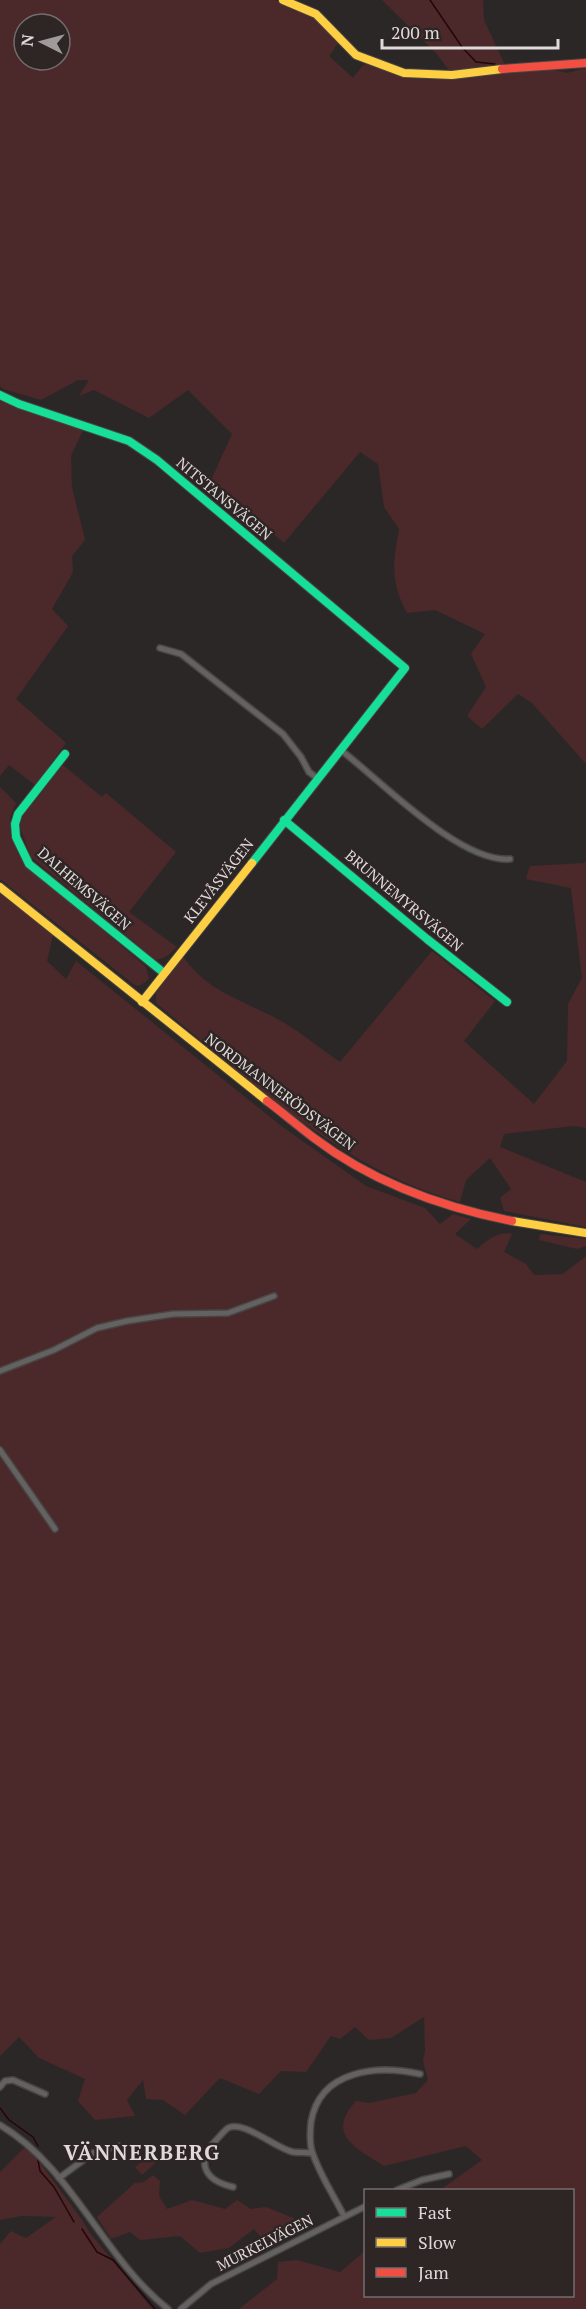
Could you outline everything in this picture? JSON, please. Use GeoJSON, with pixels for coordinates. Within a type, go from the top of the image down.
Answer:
{"type":"FeatureCollection","features":[{"type":"Feature","properties":{"kind":"street"},"geometry":{"type":"LineString","coordinates":[[284,0],[316,14],[356,56],[404,73],[452,75],[586,63]]}},
{"type":"Feature","properties":{"kind":"street","name":"NITSTANSVÄGEN"},"geometry":{"type":"LineString","coordinates":[[0,395],[19,404],[129,441],[157,460],[405,668]]}},
{"type":"Feature","properties":{"kind":"street"},"geometry":{"type":"LineString","coordinates":[[160,648],[181,654],[283,734],[301,757],[309,772],[317,778]]}},
{"type":"Feature","properties":{"kind":"street","name":"KLEVÅSVÄGEN"},"geometry":{"type":"LineString","coordinates":[[142,1002],[317,778],[342,751],[405,668]]}},
{"type":"Feature","properties":{"kind":"street"},"geometry":{"type":"LineString","coordinates":[[342,751],[451,839],[477,853],[495,859],[510,860]]}},
{"type":"Feature","properties":{"kind":"street","name":"DALHEMSVÄGEN"},"geometry":{"type":"LineString","coordinates":[[65,754],[18,814],[15,824],[21,850],[29,864],[164,973]]}},
{"type":"Feature","properties":{"kind":"street","name":"BRUNNEMYRSVÄGEN"},"geometry":{"type":"LineString","coordinates":[[284,820],[507,1002]]}},
{"type":"Feature","properties":{"kind":"street","name":"NORDMANNERÖDSVÄGEN"},"geometry":{"type":"LineString","coordinates":[[0,887],[315,1139],[357,1167],[440,1204],[501,1219],[586,1233]]}},
{"type":"Feature","properties":{"kind":"street"},"geometry":{"type":"LineString","coordinates":[[0,1371],[54,1350],[97,1328],[173,1314],[228,1313],[274,1296]]}},
{"type":"Feature","properties":{"kind":"street"},"geometry":{"type":"LineString","coordinates":[[0,1450],[55,1529]]}},
{"type":"Feature","properties":{"kind":"street"},"geometry":{"type":"LineString","coordinates":[[344,2216],[312,2153],[310,2131],[313,2110],[332,2085],[354,2074],[398,2069],[420,2074]]}},
{"type":"Feature","properties":{"kind":"street"},"geometry":{"type":"LineString","coordinates":[[0,2087],[5,2081],[14,2080],[45,2094]]}},
{"type":"Feature","properties":{"kind":"street"},"geometry":{"type":"LineString","coordinates":[[0,2125],[28,2144],[59,2178],[134,2275],[168,2309]]}},
{"type":"Feature","properties":{"kind":"street"},"geometry":{"type":"LineString","coordinates":[[233,2187],[218,2183],[205,2169],[204,2157],[208,2148],[228,2128],[241,2126],[293,2152],[312,2153]]}},
{"type":"Feature","properties":{"kind":"street"},"geometry":{"type":"LineString","coordinates":[[59,2178],[93,2153],[119,2146]]}},
{"type":"Feature","properties":{"kind":"street"},"geometry":{"type":"LineString","coordinates":[[400,2189],[422,2180],[449,2174]]}},
{"type":"Feature","properties":{"kind":"street","name":"MURKELVÄGEN"},"geometry":{"type":"LineString","coordinates":[[181,2309],[211,2284],[364,2207]]}},
{"type":"Feature","properties":{"kind":"shaded area"},"geometry":{"type":"Polygon","coordinates":[[[0,0],[275,0],[310,16],[332,33],[339,42],[329,56],[353,78],[364,64],[410,77],[461,77],[548,68],[567,73],[586,68],[586,764],[532,703],[518,694],[482,729],[467,716],[486,687],[471,654],[485,634],[435,610],[407,613],[398,591],[394,572],[399,529],[384,507],[378,464],[360,452],[284,543],[211,480],[232,434],[188,390],[149,418],[94,390],[79,396],[89,380],[78,380],[41,400],[3,389],[0,386],[0,0]]]}},
{"type":"Feature","properties":{"kind":"shaded area"},"geometry":{"type":"Polygon","coordinates":[[[382,0],[483,0],[484,20],[506,67],[452,74],[436,53],[382,0]]]}},
{"type":"Feature","properties":{"kind":"shaded area"},"geometry":{"type":"Polygon","coordinates":[[[0,400],[83,430],[71,456],[72,487],[85,540],[72,556],[73,572],[52,609],[68,626],[16,699],[66,743],[35,785],[9,765],[0,776],[0,400]]]}},
{"type":"Feature","properties":{"kind":"shaded area"},"geometry":{"type":"Polygon","coordinates":[[[63,765],[102,797],[106,793],[176,852],[129,912],[177,947],[164,958],[155,959],[31,857],[20,827],[22,817],[63,765]]]}},
{"type":"Feature","properties":{"kind":"shaded area"},"geometry":{"type":"Polygon","coordinates":[[[0,787],[16,803],[10,817],[10,830],[18,854],[27,866],[146,967],[149,979],[141,985],[136,986],[0,879],[0,787]]]}},
{"type":"Feature","properties":{"kind":"shaded area"},"geometry":{"type":"Polygon","coordinates":[[[586,861],[586,1128],[574,1126],[504,1134],[500,1147],[586,1182],[586,1227],[504,1211],[500,1198],[511,1189],[490,1158],[466,1180],[460,1202],[417,1187],[375,1168],[298,1119],[156,1003],[156,993],[183,956],[201,977],[212,985],[283,1022],[340,1062],[432,951],[495,1001],[464,1041],[534,1104],[567,1061],[568,1004],[582,978],[571,888],[526,879],[530,866],[584,863],[586,861]]]}},
{"type":"Feature","properties":{"kind":"shaded area"},"geometry":{"type":"Polygon","coordinates":[[[0,893],[53,935],[47,961],[66,979],[76,961],[280,1125],[366,1186],[425,1208],[440,1224],[453,1214],[471,1219],[455,1234],[477,1249],[498,1235],[512,1234],[504,1252],[526,1264],[534,1275],[563,1274],[586,1256],[586,2309],[239,2309],[277,2279],[278,2262],[297,2260],[340,2272],[364,2252],[364,2297],[574,2297],[574,2189],[441,2189],[482,2160],[466,2146],[384,2166],[348,2140],[343,2123],[356,2101],[369,2103],[416,2093],[428,2080],[423,2061],[424,2017],[391,2038],[369,2040],[355,2027],[340,2039],[331,2036],[306,2072],[281,2071],[259,2094],[220,2078],[185,2115],[163,2100],[146,2099],[143,2080],[127,2100],[135,2116],[95,2120],[78,2101],[85,2079],[39,2058],[19,2037],[0,2056],[0,893]]]}},
{"type":"Feature","properties":{"kind":"shaded area"},"geometry":{"type":"Polygon","coordinates":[[[540,1234],[586,1239],[586,1246],[577,1249],[539,1240],[540,1234]]]}},
{"type":"Feature","properties":{"kind":"shaded area"},"geometry":{"type":"Polygon","coordinates":[[[27,2145],[90,2233],[152,2309],[0,2309],[0,2244],[11,2231],[26,2238],[56,2217],[21,2216],[0,2220],[0,2172],[27,2145]]]}},
{"type":"Feature","properties":{"kind":"shaded area"},"geometry":{"type":"Polygon","coordinates":[[[153,2152],[159,2160],[142,2175],[135,2167],[153,2152]]]}},
{"type":"Feature","properties":{"kind":"shaded area"},"geometry":{"type":"Polygon","coordinates":[[[153,2175],[160,2181],[159,2196],[167,2209],[192,2200],[225,2209],[237,2200],[251,2209],[266,2207],[313,2226],[270,2248],[254,2229],[229,2248],[200,2253],[180,2236],[140,2240],[130,2232],[111,2239],[97,2217],[135,2183],[144,2182],[153,2175]]]}},
{"type":"Feature","properties":{"kind":"waterway"},"geometry":{"type":"LineString","coordinates":[[430,0],[462,47],[476,62],[495,64]]}},
{"type":"Feature","properties":{"kind":"waterway"},"geometry":{"type":"LineString","coordinates":[[0,2108],[9,2120],[33,2137],[38,2146]]}},
{"type":"Feature","properties":{"kind":"waterway"},"geometry":{"type":"LineString","coordinates":[[38,2160],[40,2171],[54,2187],[74,2222]]}},
{"type":"Feature","properties":{"kind":"waterway"},"geometry":{"type":"LineString","coordinates":[[82,2229],[97,2252],[113,2260],[155,2309]]}},
{"type":"Feature","properties":{"kind":"traffic: fast"},"geometry":{"type":"LineString","coordinates":[[0,395],[19,404],[129,441],[157,460],[405,668],[252,863]]}},
{"type":"Feature","properties":{"kind":"traffic: fast"},"geometry":{"type":"LineString","coordinates":[[65,754],[18,814],[15,824],[16,837],[29,864],[164,973]]}},
{"type":"Feature","properties":{"kind":"traffic: fast"},"geometry":{"type":"LineString","coordinates":[[284,820],[507,1002]]}},
{"type":"Feature","properties":{"kind":"traffic: slow"},"geometry":{"type":"LineString","coordinates":[[283,0],[316,14],[356,55],[404,73],[452,75],[502,69]]}},
{"type":"Feature","properties":{"kind":"traffic: slow"},"geometry":{"type":"LineString","coordinates":[[142,1002],[252,863]]}},
{"type":"Feature","properties":{"kind":"traffic: slow"},"geometry":{"type":"LineString","coordinates":[[0,887],[267,1101]]}},
{"type":"Feature","properties":{"kind":"traffic: slow"},"geometry":{"type":"LineString","coordinates":[[512,1221],[586,1233]]}},
{"type":"Feature","properties":{"kind":"traffic: jam"},"geometry":{"type":"LineString","coordinates":[[502,69],[586,63]]}},
{"type":"Feature","properties":{"kind":"traffic: jam"},"geometry":{"type":"LineString","coordinates":[[267,1101],[336,1154],[383,1180],[433,1200],[512,1221]]}},
{"type":"Feature","properties":{"kind":"district","name":"VÄNNERBERG"},"geometry":{"type":"Point","coordinates":[142,2153]}}]}
